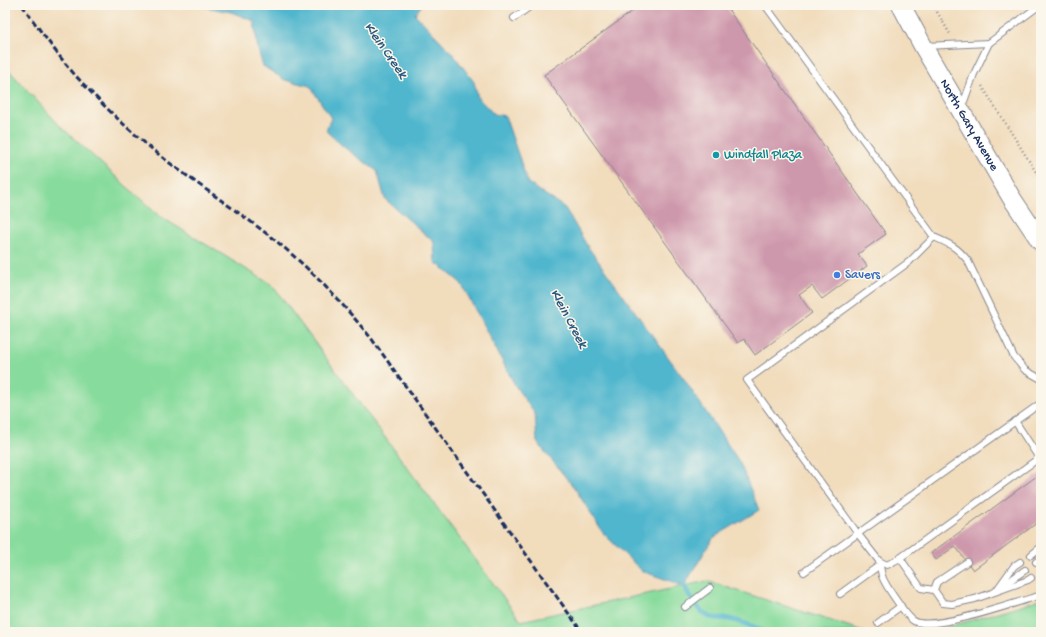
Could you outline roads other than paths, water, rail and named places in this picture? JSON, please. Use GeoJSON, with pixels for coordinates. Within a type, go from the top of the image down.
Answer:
{"type":"FeatureCollection","features":[{"type":"Feature","properties":{"kind":"street","name":"North Gary Avenue"},"geometry":{"type":"LineString","coordinates":[[901,5],[923,46],[1011,197],[1041,242]]}},
{"type":"Feature","properties":{"kind":"lane"},"geometry":{"type":"LineString","coordinates":[[514,18],[532,5]]}},
{"type":"Feature","properties":{"kind":"lane"},"geometry":{"type":"LineString","coordinates":[[765,5],[934,237],[952,245],[960,251],[968,261],[1014,357],[1024,370],[1041,379]]}},
{"type":"Feature","properties":{"kind":"lane"},"geometry":{"type":"LineString","coordinates":[[961,110],[974,74],[989,43],[1035,6]]}},
{"type":"Feature","properties":{"kind":"lane"},"geometry":{"type":"LineString","coordinates":[[923,46],[989,43]]}},
{"type":"Feature","properties":{"kind":"lane"},"geometry":{"type":"LineString","coordinates":[[934,237],[909,262],[747,380],[879,563],[882,576],[888,587],[901,606],[914,621],[924,624],[953,621],[1041,595]]}},
{"type":"Feature","properties":{"kind":"lane"},"geometry":{"type":"LineString","coordinates":[[804,572],[1041,403]]}},
{"type":"Feature","properties":{"kind":"lane"},"geometry":{"type":"LineString","coordinates":[[840,594],[879,563],[888,564],[900,558],[1039,454],[1015,422]]}},
{"type":"Feature","properties":{"kind":"lane"},"geometry":{"type":"LineString","coordinates":[[1031,554],[1041,548]]}},
{"type":"Feature","properties":{"kind":"lane"},"geometry":{"type":"LineString","coordinates":[[900,558],[920,588],[934,590],[943,604],[952,604],[975,599],[1031,578]]}},
{"type":"Feature","properties":{"kind":"lane"},"geometry":{"type":"LineString","coordinates":[[934,590],[937,582],[967,562]]}},
{"type":"Feature","properties":{"kind":"lane"},"geometry":{"type":"LineString","coordinates":[[996,591],[1014,566],[1020,562]]}},
{"type":"Feature","properties":{"kind":"lane"},"geometry":{"type":"LineString","coordinates":[[996,591],[1025,570]]}},
{"type":"Feature","properties":{"kind":"lane"},"geometry":{"type":"LineString","coordinates":[[685,607],[710,588]]}},
{"type":"Feature","properties":{"kind":"lane"},"geometry":{"type":"LineString","coordinates":[[878,623],[901,606]]}},
{"type":"Feature","properties":{"kind":"water"},"geometry":{"type":"Polygon","coordinates":[[[195,5],[422,5],[415,14],[453,54],[474,82],[478,98],[494,114],[505,116],[528,183],[565,208],[588,247],[684,379],[740,463],[759,510],[713,538],[684,586],[642,571],[603,533],[576,490],[537,442],[535,414],[516,387],[461,283],[435,262],[434,242],[385,199],[377,171],[345,148],[326,131],[331,118],[310,86],[285,80],[263,66],[258,50],[254,21],[231,12],[195,5]]]}},
{"type":"Feature","properties":{"kind":"waterway","name":"Klein Creek"},"geometry":{"type":"LineString","coordinates":[[682,580],[693,601],[705,614],[712,618],[738,621],[764,632]]}},
{"type":"Feature","properties":{"kind":"railway"},"geometry":{"type":"LineString","coordinates":[[22,5],[54,50],[75,75],[122,122],[154,151],[276,241],[314,275],[349,312],[371,338],[582,632]]}},
{"type":"Feature","properties":{"kind":"place","name":"Windfall Plaza"},"geometry":{"type":"Point","coordinates":[716,155]}},
{"type":"Feature","properties":{"kind":"place","name":"Savers"},"geometry":{"type":"Point","coordinates":[837,275]}}]}
